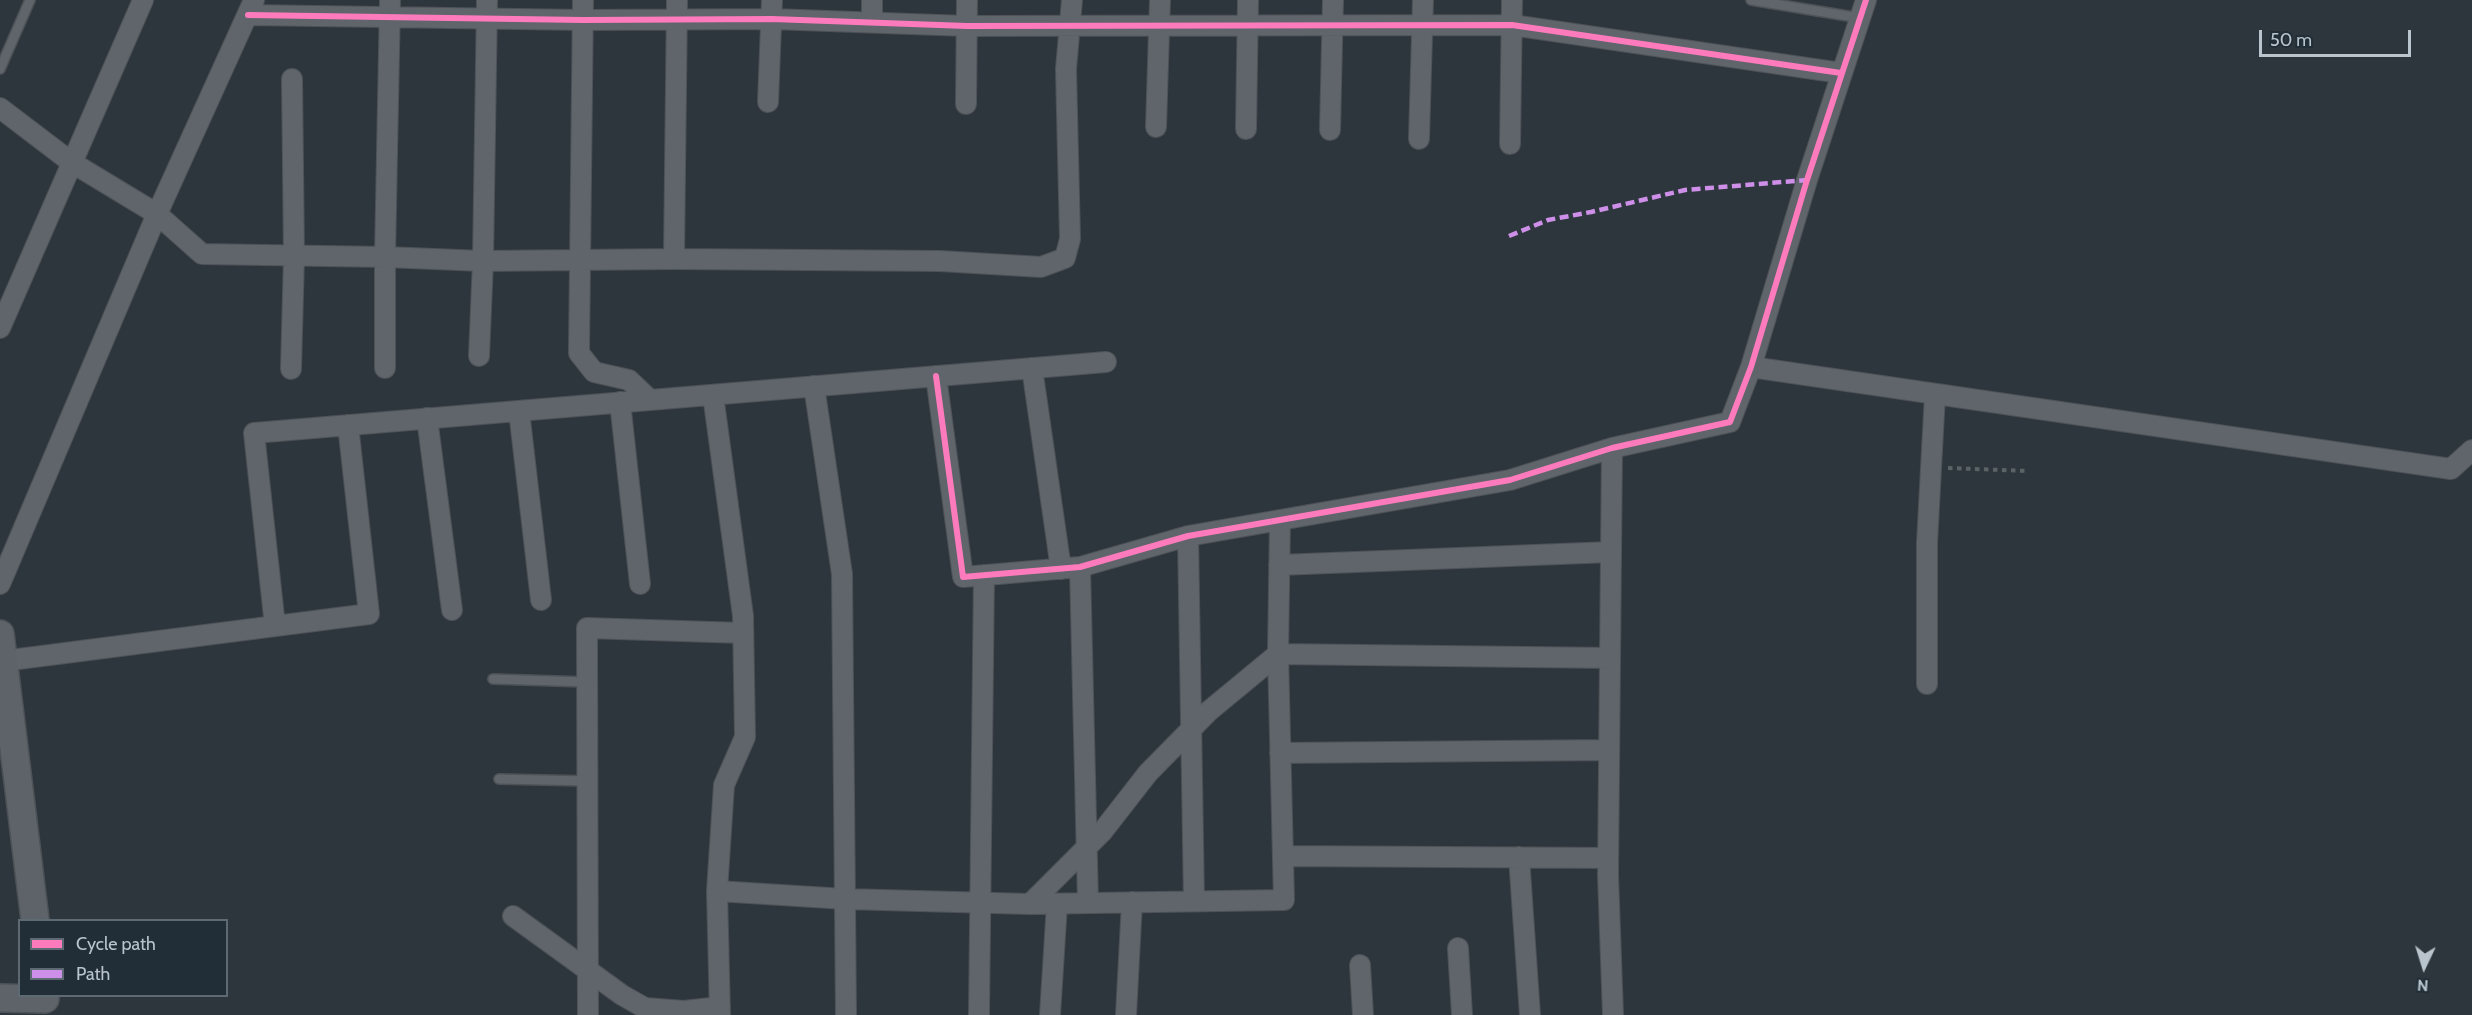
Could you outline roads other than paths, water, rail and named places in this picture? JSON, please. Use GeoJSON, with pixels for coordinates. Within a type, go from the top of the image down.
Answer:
{"type":"FeatureCollection","features":[{"type":"Feature","properties":{"kind":"street"},"geometry":{"type":"LineString","coordinates":[[0,328],[142,0]]}},
{"type":"Feature","properties":{"kind":"street"},"geometry":{"type":"LineString","coordinates":[[583,0],[579,353],[594,372],[629,380],[650,400]]}},
{"type":"Feature","properties":{"kind":"street"},"geometry":{"type":"LineString","coordinates":[[872,0],[872,22]]}},
{"type":"Feature","properties":{"kind":"street"},"geometry":{"type":"LineString","coordinates":[[966,104],[967,0]]}},
{"type":"Feature","properties":{"kind":"street"},"geometry":{"type":"LineString","coordinates":[[0,108],[71,162],[157,214],[201,254],[385,256],[483,261],[674,259],[940,261],[1041,267],[1065,258],[1070,239],[1066,69],[1072,0]]}},
{"type":"Feature","properties":{"kind":"street"},"geometry":{"type":"LineString","coordinates":[[1156,127],[1160,0]]}},
{"type":"Feature","properties":{"kind":"street"},"geometry":{"type":"LineString","coordinates":[[1246,129],[1248,0]]}},
{"type":"Feature","properties":{"kind":"street"},"geometry":{"type":"LineString","coordinates":[[1330,130],[1333,0]]}},
{"type":"Feature","properties":{"kind":"street"},"geometry":{"type":"LineString","coordinates":[[1419,139],[1423,0]]}},
{"type":"Feature","properties":{"kind":"street"},"geometry":{"type":"LineString","coordinates":[[1510,144],[1512,0]]}},
{"type":"Feature","properties":{"kind":"street"},"geometry":{"type":"LineString","coordinates":[[0,584],[157,214],[251,7],[487,9],[583,20],[677,10],[772,10],[872,22],[967,26],[1512,25],[1841,73]]}},
{"type":"Feature","properties":{"kind":"street"},"geometry":{"type":"LineString","coordinates":[[385,368],[390,8]]}},
{"type":"Feature","properties":{"kind":"street"},"geometry":{"type":"LineString","coordinates":[[479,356],[483,261],[487,9]]}},
{"type":"Feature","properties":{"kind":"street"},"geometry":{"type":"LineString","coordinates":[[936,376],[963,577],[1071,568],[1188,536],[1510,480],[1612,448],[1730,422],[1751,367],[1841,73],[1863,9]]}},
{"type":"Feature","properties":{"kind":"street"},"geometry":{"type":"LineString","coordinates":[[674,259],[677,10]]}},
{"type":"Feature","properties":{"kind":"street"},"geometry":{"type":"LineString","coordinates":[[768,102],[772,10]]}},
{"type":"Feature","properties":{"kind":"street"},"geometry":{"type":"LineString","coordinates":[[291,369],[294,256],[292,79]]}},
{"type":"Feature","properties":{"kind":"street"},"geometry":{"type":"LineString","coordinates":[[275,626],[254,433],[1106,362]]}},
{"type":"Feature","properties":{"kind":"street"},"geometry":{"type":"LineString","coordinates":[[1751,367],[2451,469],[2472,450]]}},
{"type":"Feature","properties":{"kind":"street"},"geometry":{"type":"LineString","coordinates":[[1032,368],[1071,568],[1087,847],[1088,903]]}},
{"type":"Feature","properties":{"kind":"street"},"geometry":{"type":"LineString","coordinates":[[814,386],[842,574],[846,1015]]}},
{"type":"Feature","properties":{"kind":"street"},"geometry":{"type":"LineString","coordinates":[[1927,684],[1927,543],[1935,394]]}},
{"type":"Feature","properties":{"kind":"street"},"geometry":{"type":"LineString","coordinates":[[513,916],[622,995],[645,1008],[720,1011],[717,891],[724,784],[745,737],[743,616],[713,395]]}},
{"type":"Feature","properties":{"kind":"street"},"geometry":{"type":"LineString","coordinates":[[620,402],[640,584]]}},
{"type":"Feature","properties":{"kind":"street"},"geometry":{"type":"LineString","coordinates":[[519,411],[541,600]]}},
{"type":"Feature","properties":{"kind":"street"},"geometry":{"type":"LineString","coordinates":[[427,418],[452,610]]}},
{"type":"Feature","properties":{"kind":"street"},"geometry":{"type":"LineString","coordinates":[[3,661],[369,614],[348,425]]}},
{"type":"Feature","properties":{"kind":"street"},"geometry":{"type":"LineString","coordinates":[[1612,448],[1608,858],[1613,1015]]}},
{"type":"Feature","properties":{"kind":"street"},"geometry":{"type":"LineString","coordinates":[[717,891],[845,899],[1030,904],[1284,900],[1278,654],[1280,521]]}},
{"type":"Feature","properties":{"kind":"street"},"geometry":{"type":"LineString","coordinates":[[1188,536],[1194,901]]}},
{"type":"Feature","properties":{"kind":"street"},"geometry":{"type":"LineString","coordinates":[[1279,564],[1611,552]]}},
{"type":"Feature","properties":{"kind":"street"},"geometry":{"type":"LineString","coordinates":[[979,1015],[984,575]]}},
{"type":"Feature","properties":{"kind":"street"},"geometry":{"type":"LineString","coordinates":[[588,1015],[587,628],[743,633]]}},
{"type":"Feature","properties":{"kind":"street"},"geometry":{"type":"LineString","coordinates":[[0,634],[9,789],[35,919]]}},
{"type":"Feature","properties":{"kind":"street"},"geometry":{"type":"LineString","coordinates":[[1030,904],[1102,832],[1148,773],[1191,729],[1209,711],[1278,654],[1610,658]]}},
{"type":"Feature","properties":{"kind":"street"},"geometry":{"type":"LineString","coordinates":[[1280,753],[1609,750]]}},
{"type":"Feature","properties":{"kind":"street"},"geometry":{"type":"LineString","coordinates":[[1283,856],[1608,858]]}},
{"type":"Feature","properties":{"kind":"street"},"geometry":{"type":"LineString","coordinates":[[1519,857],[1530,1015]]}},
{"type":"Feature","properties":{"kind":"street"},"geometry":{"type":"LineString","coordinates":[[1126,1015],[1132,902]]}},
{"type":"Feature","properties":{"kind":"street"},"geometry":{"type":"LineString","coordinates":[[1050,1015],[1057,904]]}},
{"type":"Feature","properties":{"kind":"street"},"geometry":{"type":"LineString","coordinates":[[1458,948],[1462,1015]]}},
{"type":"Feature","properties":{"kind":"street"},"geometry":{"type":"LineString","coordinates":[[1360,965],[1364,1015]]}},
{"type":"Feature","properties":{"kind":"street"},"geometry":{"type":"LineString","coordinates":[[0,998],[46,1003]]}},
{"type":"Feature","properties":{"kind":"lane"},"geometry":{"type":"LineString","coordinates":[[0,69],[30,0]]}},
{"type":"Feature","properties":{"kind":"lane"},"geometry":{"type":"LineString","coordinates":[[1750,0],[1863,9]]}},
{"type":"Feature","properties":{"kind":"lane"},"geometry":{"type":"LineString","coordinates":[[493,679],[587,682]]}},
{"type":"Feature","properties":{"kind":"lane"},"geometry":{"type":"LineString","coordinates":[[499,779],[587,781]]}}]}
